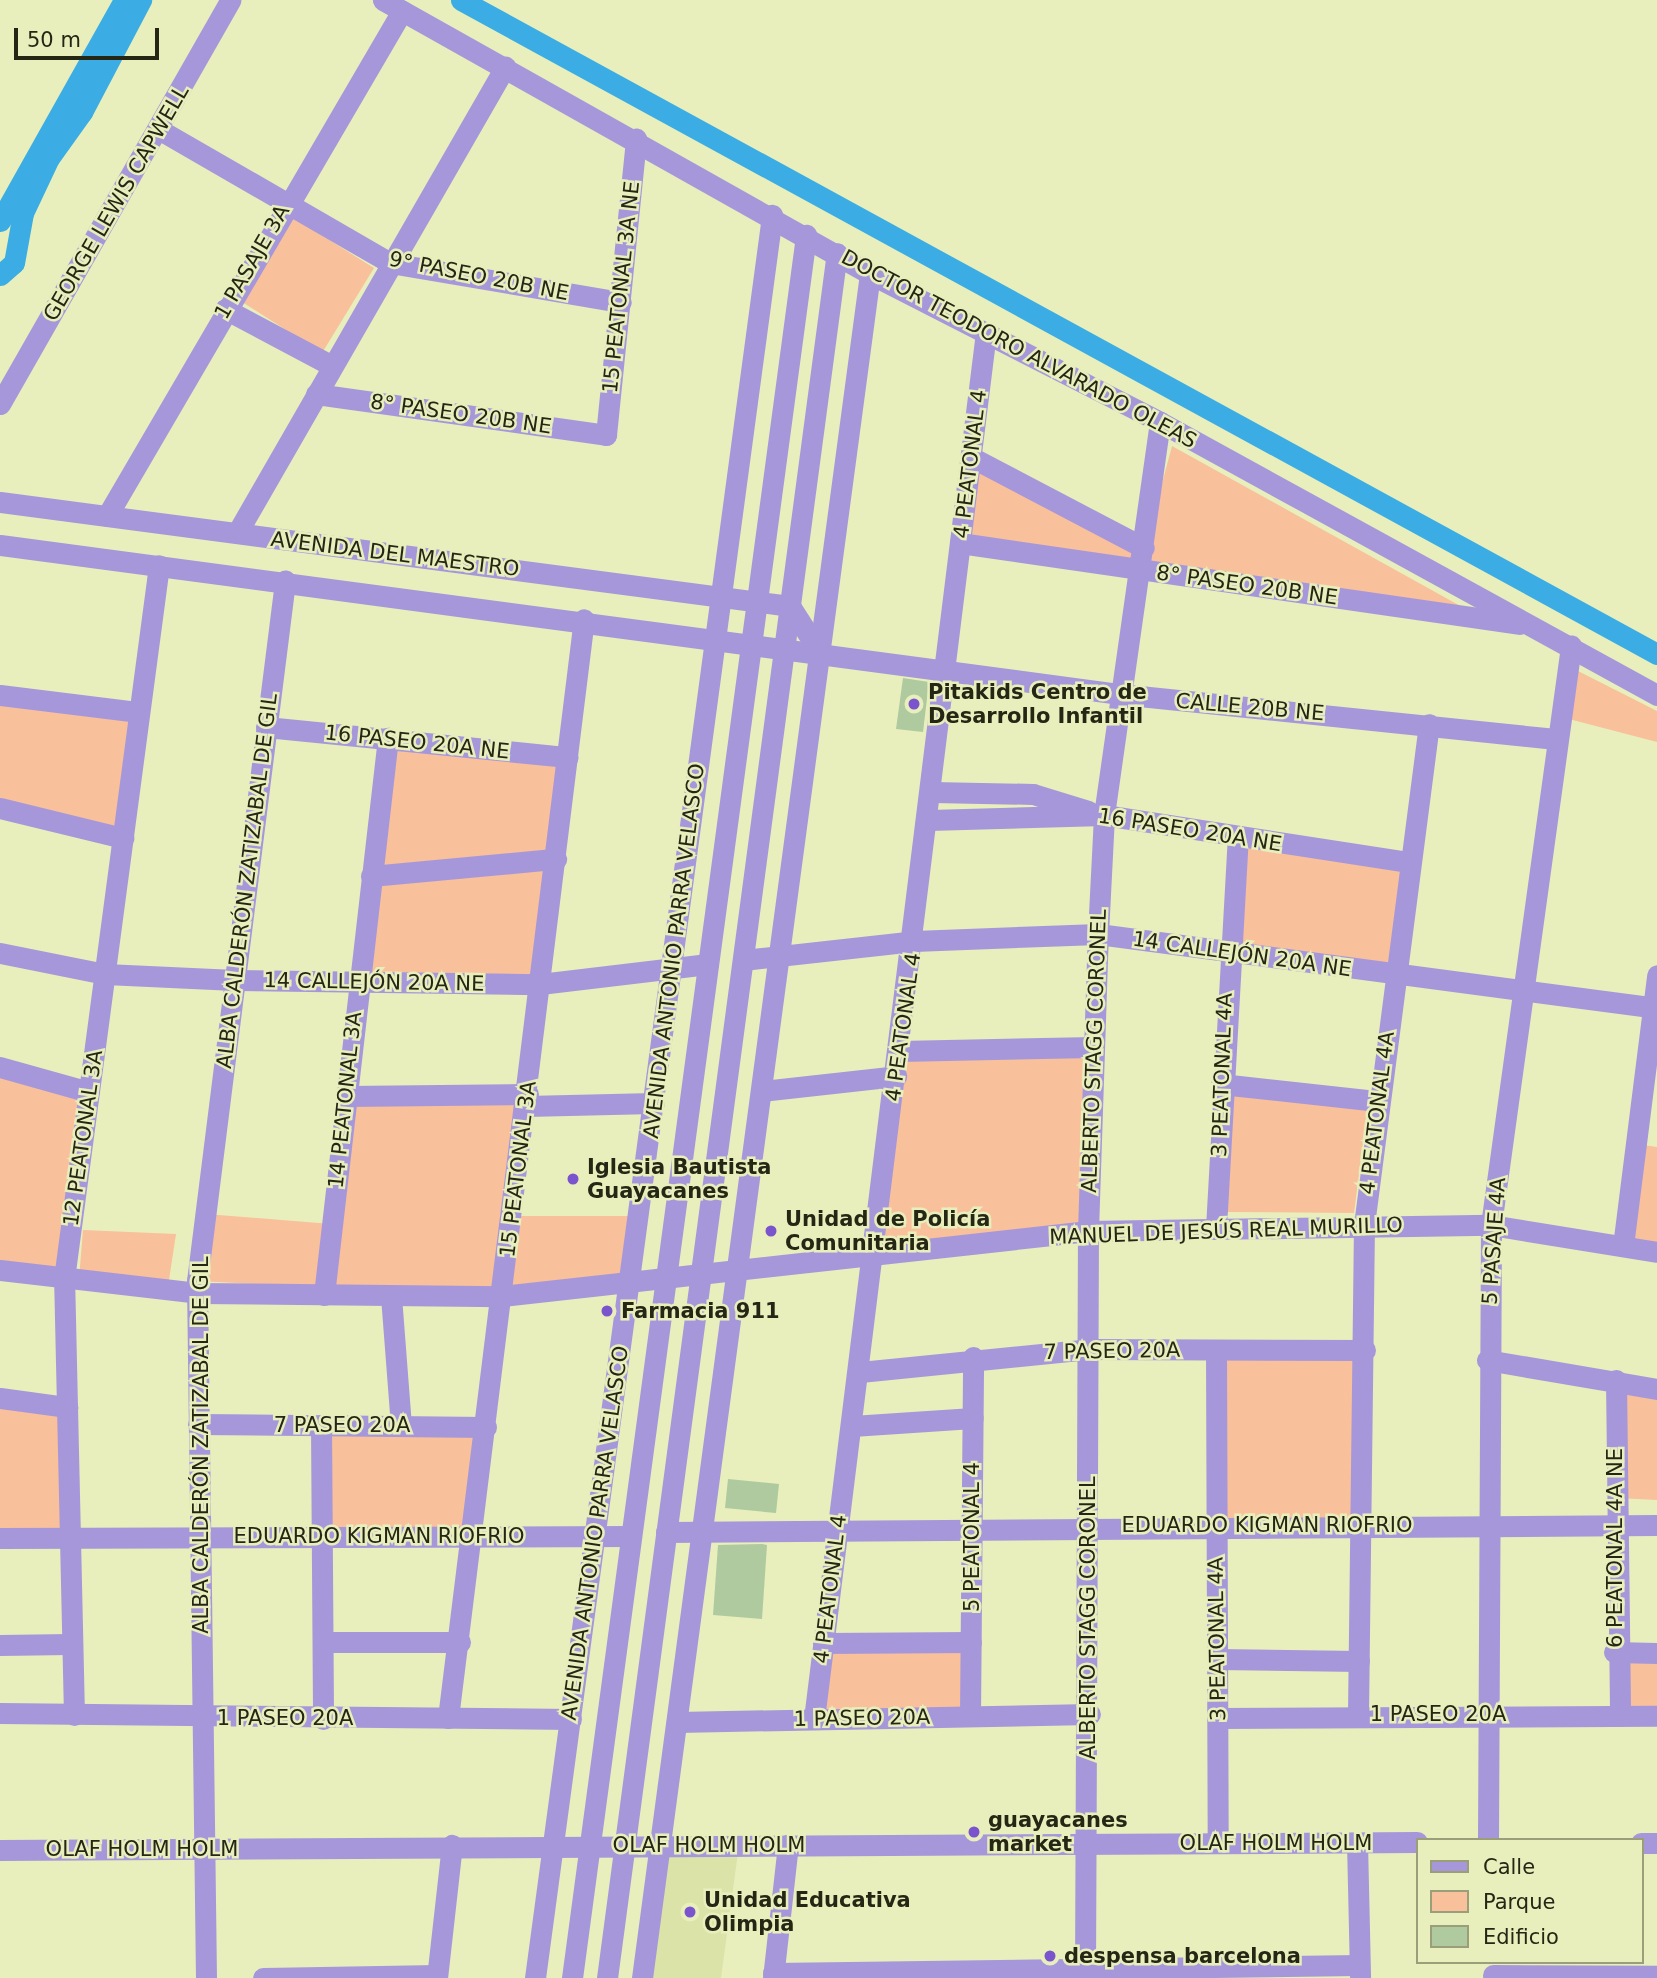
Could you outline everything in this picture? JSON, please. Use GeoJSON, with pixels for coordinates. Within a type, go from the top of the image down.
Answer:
{"type":"FeatureCollection","features":[{"type":"Feature","properties":{"kind":"street","name":"GEORGE LEWIS CAPWELL"},"geometry":{"type":"LineString","coordinates":[[0,404],[160,130],[230,0]]}},
{"type":"Feature","properties":{"kind":"street","name":"DOCTOR TEODORO ALVARADO OLEAS"},"geometry":{"type":"LineString","coordinates":[[383,0],[772,215],[870,274],[1160,422],[1657,695]]}},
{"type":"Feature","properties":{"kind":"street","name":"1 PASAJE 3A"},"geometry":{"type":"LineString","coordinates":[[107,516],[285,202],[402,11]]}},
{"type":"Feature","properties":{"kind":"street"},"geometry":{"type":"LineString","coordinates":[[237,533],[505,67]]}},
{"type":"Feature","properties":{"kind":"street","name":"9° PASEO 20B NE"},"geometry":{"type":"LineString","coordinates":[[160,130],[390,263],[621,302]]}},
{"type":"Feature","properties":{"kind":"street","name":"15 PEATONAL 3A NE"},"geometry":{"type":"LineString","coordinates":[[606,435],[636,139]]}},
{"type":"Feature","properties":{"kind":"street","name":"AVENIDA ANTONIO PARRA VELASCO"},"geometry":{"type":"LineString","coordinates":[[535,1978],[772,215]]}},
{"type":"Feature","properties":{"kind":"street","name":"AVENIDA ANTONIO PARRA VELASCO"},"geometry":{"type":"LineString","coordinates":[[572,1978],[806,235]]}},
{"type":"Feature","properties":{"kind":"street"},"geometry":{"type":"LineString","coordinates":[[607,1978],[837,253]]}},
{"type":"Feature","properties":{"kind":"street"},"geometry":{"type":"LineString","coordinates":[[642,1978],[870,274]]}},
{"type":"Feature","properties":{"kind":"street"},"geometry":{"type":"LineString","coordinates":[[225,309],[332,366]]}},
{"type":"Feature","properties":{"kind":"street","name":"4 PEATONAL 4"},"geometry":{"type":"LineString","coordinates":[[814,1719],[929,820],[943,672],[986,333]]}},
{"type":"Feature","properties":{"kind":"street","name":"8° PASEO 20B NE"},"geometry":{"type":"LineString","coordinates":[[316,394],[606,435]]}},
{"type":"Feature","properties":{"kind":"street","name":"ALBERTO STAGG CORONEL"},"geometry":{"type":"LineString","coordinates":[[1085,1972],[1085,1844],[1090,1714],[1087,1231],[1098,934],[1099,815],[1144,548],[1160,422]]}},
{"type":"Feature","properties":{"kind":"street"},"geometry":{"type":"LineString","coordinates":[[971,457],[1144,548]]}},
{"type":"Feature","properties":{"kind":"street","name":"AVENIDA DEL MAESTRO"},"geometry":{"type":"LineString","coordinates":[[0,502],[790,606]]}},
{"type":"Feature","properties":{"kind":"street","name":"8° PASEO 20B NE"},"geometry":{"type":"LineString","coordinates":[[960,543],[1535,626]]}},
{"type":"Feature","properties":{"kind":"street","name":"AVENIDA DEL MAESTRO"},"geometry":{"type":"LineString","coordinates":[[0,545],[784,648]]}},
{"type":"Feature","properties":{"kind":"street","name":"12 PEATONAL 3A"},"geometry":{"type":"LineString","coordinates":[[74,1715],[70,1644],[64,1279],[159,565]]}},
{"type":"Feature","properties":{"kind":"street","name":"ALBA CALDERÓN ZATIZABAL DE GIL"},"geometry":{"type":"LineString","coordinates":[[206,1978],[201,1849],[198,1293],[285,581]]}},
{"type":"Feature","properties":{"kind":"street"},"geometry":{"type":"LineString","coordinates":[[790,606],[820,653]]}},
{"type":"Feature","properties":{"kind":"street","name":"15 PEATONAL 3A"},"geometry":{"type":"LineString","coordinates":[[448,1718],[460,1642],[469,1536],[486,1427],[584,620]]}},
{"type":"Feature","properties":{"kind":"street","name":"5 PASAJE 4A"},"geometry":{"type":"LineString","coordinates":[[1489,1838],[1485,1524],[1491,1225],[1556,739],[1571,646]]}},
{"type":"Feature","properties":{"kind":"street","name":"CALLE 20B NE"},"geometry":{"type":"LineString","coordinates":[[784,648],[943,672],[1120,694],[1429,723],[1556,739]]}},
{"type":"Feature","properties":{"kind":"street"},"geometry":{"type":"LineString","coordinates":[[0,695],[139,712]]}},
{"type":"Feature","properties":{"kind":"street","name":"4 PEATONAL 4A"},"geometry":{"type":"LineString","coordinates":[[1358,1715],[1364,1225],[1407,862],[1429,723]]}},
{"type":"Feature","properties":{"kind":"street","name":"16 PASEO 20A NE"},"geometry":{"type":"LineString","coordinates":[[266,727],[568,757]]}},
{"type":"Feature","properties":{"kind":"street","name":"14 PEATONAL 3A"},"geometry":{"type":"LineString","coordinates":[[324,1295],[388,738]]}},
{"type":"Feature","properties":{"kind":"street"},"geometry":{"type":"LineString","coordinates":[[932,792],[1033,794],[1099,815]]}},
{"type":"Feature","properties":{"kind":"street"},"geometry":{"type":"LineString","coordinates":[[0,808],[122,838]]}},
{"type":"Feature","properties":{"kind":"street","name":"16 PASEO 20A NE"},"geometry":{"type":"LineString","coordinates":[[929,820],[1099,815],[1238,839],[1407,862]]}},
{"type":"Feature","properties":{"kind":"street","name":"3 PEATONAL 4A"},"geometry":{"type":"LineString","coordinates":[[1216,1228],[1227,955],[1238,839]]}},
{"type":"Feature","properties":{"kind":"street"},"geometry":{"type":"LineString","coordinates":[[371,876],[556,859]]}},
{"type":"Feature","properties":{"kind":"street","name":"14 CALLEJÓN 20A NE"},"geometry":{"type":"LineString","coordinates":[[743,960],[914,940],[1098,934],[1227,955],[1394,973],[1655,1008]]}},
{"type":"Feature","properties":{"kind":"street","name":"14 CALLEJÓN 20A NE"},"geometry":{"type":"LineString","coordinates":[[0,953],[105,974],[235,981],[540,984],[708,964]]}},
{"type":"Feature","properties":{"kind":"street"},"geometry":{"type":"LineString","coordinates":[[1623,1246],[1648,1129],[1657,975]]}},
{"type":"Feature","properties":{"kind":"street"},"geometry":{"type":"LineString","coordinates":[[900,1051],[1094,1047]]}},
{"type":"Feature","properties":{"kind":"street"},"geometry":{"type":"LineString","coordinates":[[0,1068],[89,1092]]}},
{"type":"Feature","properties":{"kind":"street"},"geometry":{"type":"LineString","coordinates":[[761,1091],[896,1076]]}},
{"type":"Feature","properties":{"kind":"street"},"geometry":{"type":"LineString","coordinates":[[1221,1084],[1378,1101]]}},
{"type":"Feature","properties":{"kind":"street"},"geometry":{"type":"LineString","coordinates":[[346,1096],[654,1102]]}},
{"type":"Feature","properties":{"kind":"street","name":"MANUEL DE JESÚS REAL MURILLO"},"geometry":{"type":"LineString","coordinates":[[0,1270],[198,1293],[502,1296],[628,1286],[737,1269],[874,1258],[1087,1231],[1491,1225],[1657,1252]]}},
{"type":"Feature","properties":{"kind":"street"},"geometry":{"type":"LineString","coordinates":[[391,1296],[401,1426]]}},
{"type":"Feature","properties":{"kind":"street","name":"7 PASEO 20A"},"geometry":{"type":"LineString","coordinates":[[860,1372],[973,1357],[1088,1349],[1364,1350]]}},
{"type":"Feature","properties":{"kind":"street","name":"3 PEATONAL 4A"},"geometry":{"type":"LineString","coordinates":[[1216,1350],[1218,1843]]}},
{"type":"Feature","properties":{"kind":"street","name":"5 PEATONAL 4"},"geometry":{"type":"LineString","coordinates":[[970,1716],[973,1357]]}},
{"type":"Feature","properties":{"kind":"street"},"geometry":{"type":"LineString","coordinates":[[1487,1360],[1657,1389]]}},
{"type":"Feature","properties":{"kind":"street","name":"6 PEATONAL 4A NE"},"geometry":{"type":"LineString","coordinates":[[1616,1380],[1618,1523],[1614,1652],[1620,1716]]}},
{"type":"Feature","properties":{"kind":"street"},"geometry":{"type":"LineString","coordinates":[[0,1398],[67,1407]]}},
{"type":"Feature","properties":{"kind":"street"},"geometry":{"type":"LineString","coordinates":[[852,1426],[972,1418]]}},
{"type":"Feature","properties":{"kind":"street","name":"7 PASEO 20A"},"geometry":{"type":"LineString","coordinates":[[198,1424],[486,1427]]}},
{"type":"Feature","properties":{"kind":"street"},"geometry":{"type":"LineString","coordinates":[[321,1425],[323,1719]]}},
{"type":"Feature","properties":{"kind":"street","name":"EDUARDO KIGMAN RIOFRIO"},"geometry":{"type":"LineString","coordinates":[[666,1532],[837,1533],[972,1527],[1618,1523],[1657,1525]]}},
{"type":"Feature","properties":{"kind":"street","name":"EDUARDO KIGMAN RIOFRIO"},"geometry":{"type":"LineString","coordinates":[[0,1538],[322,1534],[631,1536]]}},
{"type":"Feature","properties":{"kind":"street"},"geometry":{"type":"LineString","coordinates":[[324,1642],[460,1642]]}},
{"type":"Feature","properties":{"kind":"street"},"geometry":{"type":"LineString","coordinates":[[822,1643],[971,1642]]}},
{"type":"Feature","properties":{"kind":"street"},"geometry":{"type":"LineString","coordinates":[[0,1645],[70,1644]]}},
{"type":"Feature","properties":{"kind":"street"},"geometry":{"type":"LineString","coordinates":[[1614,1652],[1657,1653]]}},
{"type":"Feature","properties":{"kind":"street"},"geometry":{"type":"LineString","coordinates":[[1218,1660],[1359,1661]]}},
{"type":"Feature","properties":{"kind":"street","name":"1 PASEO 20A"},"geometry":{"type":"LineString","coordinates":[[0,1713],[323,1719],[570,1719]]}},
{"type":"Feature","properties":{"kind":"street","name":"1 PASEO 20A"},"geometry":{"type":"LineString","coordinates":[[677,1722],[1090,1714]]}},
{"type":"Feature","properties":{"kind":"street","name":"1 PASEO 20A"},"geometry":{"type":"LineString","coordinates":[[1218,1718],[1487,1714],[1657,1716]]}},
{"type":"Feature","properties":{"kind":"street"},"geometry":{"type":"LineString","coordinates":[[788,1845],[773,1976],[1359,1971],[1357,1842]]}},
{"type":"Feature","properties":{"kind":"street","name":"OLAF HOLM HOLM"},"geometry":{"type":"LineString","coordinates":[[0,1850],[452,1845],[1416,1842]]}},
{"type":"Feature","properties":{"kind":"street"},"geometry":{"type":"LineString","coordinates":[[262,1978],[437,1976],[452,1845]]}},
{"type":"Feature","properties":{"kind":"street"},"geometry":{"type":"LineString","coordinates":[[1492,1972],[1657,1976]]}},
{"type":"Feature","properties":{"kind":"shaded area","name":"Unidad Educativa Olimpia"},"geometry":{"type":"Polygon","coordinates":[[[660,1845],[739,1845],[721,1978],[642,1978],[660,1845]]]}},
{"type":"Feature","properties":{"kind":"green space"},"geometry":{"type":"Polygon","coordinates":[[[288,214],[374,268],[322,353],[239,300],[288,214]]]}},
{"type":"Feature","properties":{"kind":"green space"},"geometry":{"type":"Polygon","coordinates":[[[1172,446],[1482,618],[961,543],[971,457],[1142,559],[1172,446]]]}},
{"type":"Feature","properties":{"kind":"green space"},"geometry":{"type":"Polygon","coordinates":[[[1576,670],[1657,711],[1657,742],[1565,718],[1576,670]]]}},
{"type":"Feature","properties":{"kind":"green space"},"geometry":{"type":"Polygon","coordinates":[[[0,695],[139,712],[123,838],[0,808],[0,695]]]}},
{"type":"Feature","properties":{"kind":"green space"},"geometry":{"type":"Polygon","coordinates":[[[390,739],[567,756],[540,983],[360,982],[390,739]]]}},
{"type":"Feature","properties":{"kind":"green space"},"geometry":{"type":"Polygon","coordinates":[[[1238,839],[1407,862],[1394,973],[1227,955],[1238,839]]]}},
{"type":"Feature","properties":{"kind":"green space"},"geometry":{"type":"Polygon","coordinates":[[[1094,1047],[1088,1231],[874,1258],[899,1051],[1094,1047]]]}},
{"type":"Feature","properties":{"kind":"green space"},"geometry":{"type":"Polygon","coordinates":[[[0,1067],[89,1092],[64,1279],[0,1262],[0,1067]]]}},
{"type":"Feature","properties":{"kind":"green space"},"geometry":{"type":"Polygon","coordinates":[[[1229,1086],[1369,1096],[1354,1213],[1226,1212],[1229,1086]]]}},
{"type":"Feature","properties":{"kind":"green space"},"geometry":{"type":"Polygon","coordinates":[[[526,1094],[512,1216],[640,1216],[628,1286],[502,1296],[197,1281],[206,1214],[331,1224],[347,1096],[526,1094]]]}},
{"type":"Feature","properties":{"kind":"green space"},"geometry":{"type":"Polygon","coordinates":[[[1643,1145],[1657,1147],[1657,1244],[1630,1239],[1643,1145]]]}},
{"type":"Feature","properties":{"kind":"green space"},"geometry":{"type":"Polygon","coordinates":[[[83,1230],[176,1234],[169,1280],[79,1279],[83,1230]]]}},
{"type":"Feature","properties":{"kind":"green space"},"geometry":{"type":"Polygon","coordinates":[[[1216,1350],[1365,1350],[1361,1525],[1216,1526],[1216,1350]]]}},
{"type":"Feature","properties":{"kind":"green space"},"geometry":{"type":"Polygon","coordinates":[[[1617,1382],[1657,1391],[1657,1500],[1617,1498],[1617,1382]]]}},
{"type":"Feature","properties":{"kind":"green space"},"geometry":{"type":"Polygon","coordinates":[[[0,1398],[67,1407],[70,1537],[0,1538],[0,1398]]]}},
{"type":"Feature","properties":{"kind":"green space"},"geometry":{"type":"Polygon","coordinates":[[[321,1425],[486,1427],[469,1536],[322,1534],[321,1425]]]}},
{"type":"Feature","properties":{"kind":"green space"},"geometry":{"type":"Polygon","coordinates":[[[971,1642],[970,1716],[814,1719],[823,1643],[971,1642]]]}},
{"type":"Feature","properties":{"kind":"green space"},"geometry":{"type":"Polygon","coordinates":[[[1618,1653],[1657,1654],[1657,1713],[1620,1716],[1618,1653]]]}},
{"type":"Feature","properties":{"kind":"building","name":"Pitakids Centro de Desarrollo Infantil"},"geometry":{"type":"Polygon","coordinates":[[[903,678],[929,682],[923,732],[896,729],[903,678]]]}},
{"type":"Feature","properties":{"kind":"building"},"geometry":{"type":"Polygon","coordinates":[[[728,1479],[779,1484],[776,1513],[725,1508],[728,1479]]]}},
{"type":"Feature","properties":{"kind":"building"},"geometry":{"type":"Polygon","coordinates":[[[718,1545],[767,1545],[762,1619],[713,1615],[718,1545]]]}},
{"type":"Feature","properties":{"kind":"waterway"},"geometry":{"type":"LineString","coordinates":[[0,221],[124,0]]}},
{"type":"Feature","properties":{"kind":"waterway"},"geometry":{"type":"LineString","coordinates":[[0,275],[14,263],[23,213],[49,158],[82,112],[141,0]]}},
{"type":"Feature","properties":{"kind":"waterway"},"geometry":{"type":"LineString","coordinates":[[461,0],[1657,654]]}},
{"type":"Feature","properties":{"kind":"place","name":"Pitakids Centro de Desarrollo Infantil"},"geometry":{"type":"Point","coordinates":[914,704]}},
{"type":"Feature","properties":{"kind":"place","name":"Iglesia Bautista Guayacanes"},"geometry":{"type":"Point","coordinates":[573,1179]}},
{"type":"Feature","properties":{"kind":"place","name":"Unidad de Policía Comunitaria"},"geometry":{"type":"Point","coordinates":[771,1231]}},
{"type":"Feature","properties":{"kind":"place","name":"Farmacia 911"},"geometry":{"type":"Point","coordinates":[607,1311]}},
{"type":"Feature","properties":{"kind":"place","name":"guayacanes market"},"geometry":{"type":"Point","coordinates":[974,1832]}},
{"type":"Feature","properties":{"kind":"place","name":"Unidad Educativa Olimpia"},"geometry":{"type":"Point","coordinates":[690,1912]}},
{"type":"Feature","properties":{"kind":"place","name":"despensa barcelona"},"geometry":{"type":"Point","coordinates":[1050,1956]}}]}
